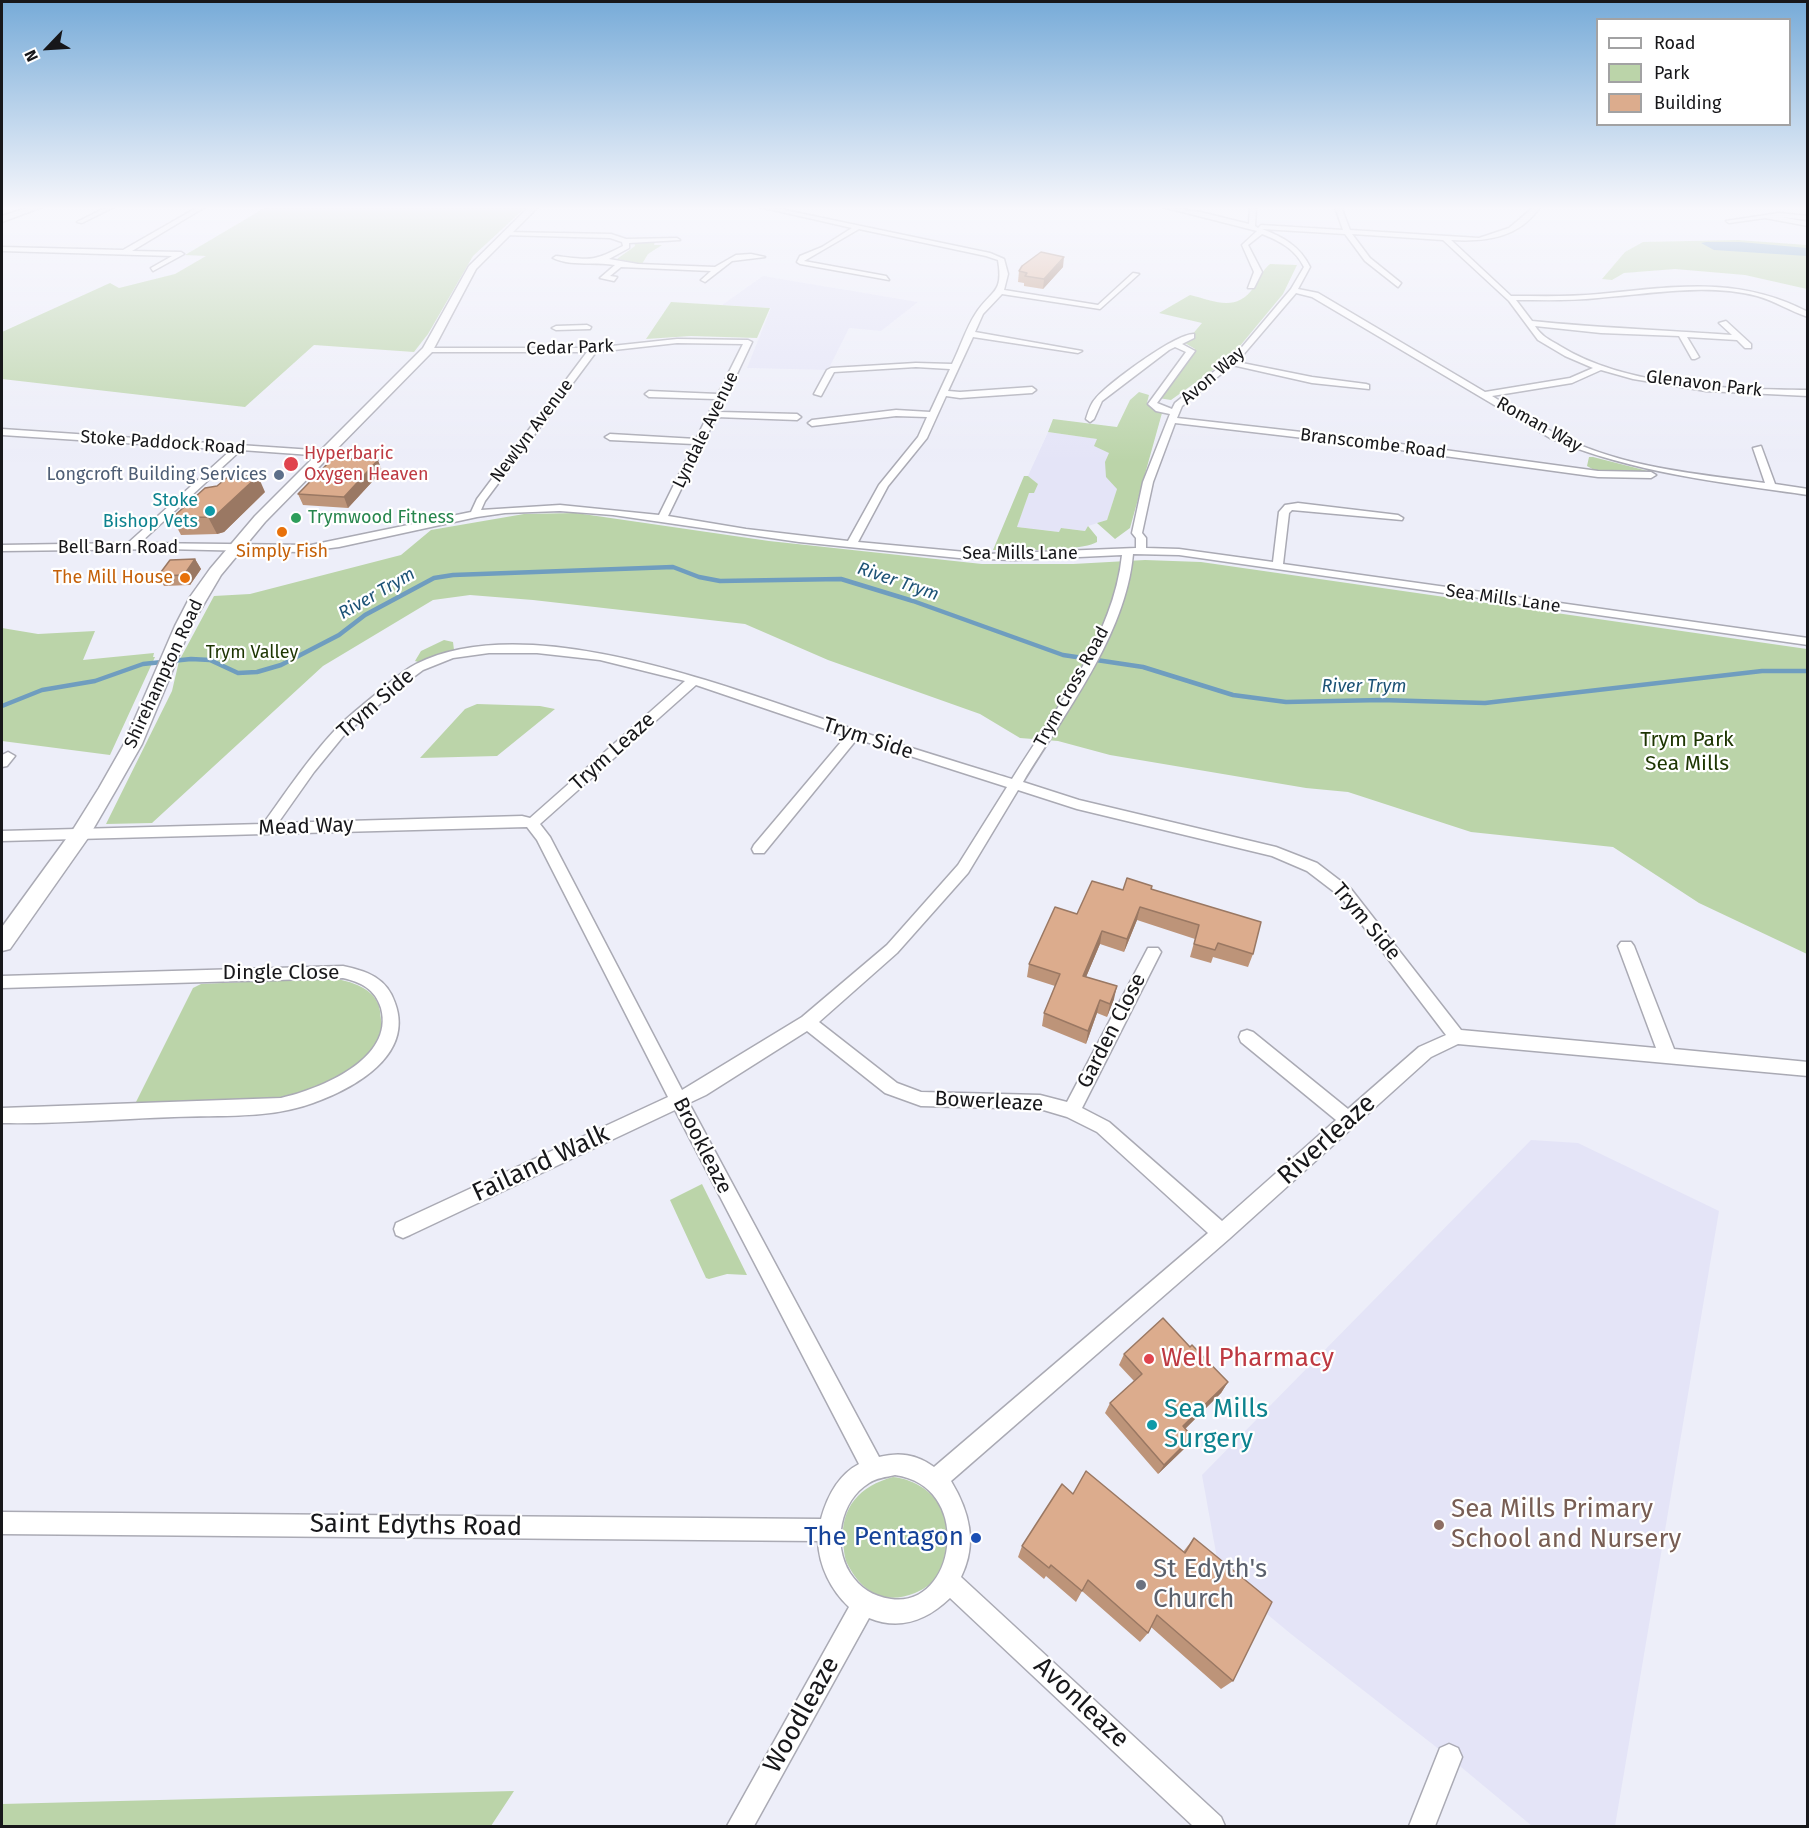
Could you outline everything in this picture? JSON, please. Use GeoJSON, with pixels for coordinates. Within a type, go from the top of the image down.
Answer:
{"type":"FeatureCollection","features":[{"type":"Feature","properties":{"kind":"main road","name":"Shirehampton Road"},"geometry":{"type":"LineString","coordinates":[[2,943],[81,832],[133,744],[170,655],[198,597],[234,548],[325,453],[429,350],[459,292]]}},
{"type":"Feature","properties":{"kind":"street"},"geometry":{"type":"LineString","coordinates":[[852,543],[884,485],[922,438],[980,313],[1000,292]]}},
{"type":"Feature","properties":{"kind":"street"},"geometry":{"type":"LineString","coordinates":[[1002,292],[1100,307],[1116,292]]}},
{"type":"Feature","properties":{"kind":"street","name":"Avon Way"},"geometry":{"type":"LineString","coordinates":[[1125,551],[1130,537],[1137,533],[1148,482],[1172,416],[1189,394],[1232,363],[1292,292]]}},
{"type":"Feature","properties":{"kind":"street","name":"Roman Way"},"geometry":{"type":"LineString","coordinates":[[1304,292],[1315,295],[1485,395],[1583,457],[1683,475],[1808,492]]}},
{"type":"Feature","properties":{"kind":"street","name":"Glenavon Park"},"geometry":{"type":"LineString","coordinates":[[1503,292],[1525,315],[1538,336],[1554,347],[1602,368],[1725,391],[1808,393]]}},
{"type":"Feature","properties":{"kind":"street"},"geometry":{"type":"LineString","coordinates":[[1509,298],[1601,296],[1623,292]]}},
{"type":"Feature","properties":{"kind":"street"},"geometry":{"type":"LineString","coordinates":[[1745,292],[1772,298],[1808,315]]}},
{"type":"Feature","properties":{"kind":"street"},"geometry":{"type":"LineString","coordinates":[[1528,323],[1589,330],[1642,331],[1738,338]]}},
{"type":"Feature","properties":{"kind":"street"},"geometry":{"type":"LineString","coordinates":[[1723,323],[1748,346]]}},
{"type":"Feature","properties":{"kind":"street"},"geometry":{"type":"LineString","coordinates":[[556,328],[561,339],[587,327]]}},
{"type":"Feature","properties":{"kind":"street"},"geometry":{"type":"LineString","coordinates":[[970,334],[1078,350]]}},
{"type":"Feature","properties":{"kind":"street"},"geometry":{"type":"LineString","coordinates":[[1682,335],[1695,357]]}},
{"type":"Feature","properties":{"kind":"street"},"geometry":{"type":"LineString","coordinates":[[1090,419],[1098,400],[1174,343],[1191,336]]}},
{"type":"Feature","properties":{"kind":"street","name":"Cedar Park"},"geometry":{"type":"LineString","coordinates":[[429,350],[561,339],[593,350],[677,341],[748,342]]}},
{"type":"Feature","properties":{"kind":"street","name":"Lyndale Avenue"},"geometry":{"type":"LineString","coordinates":[[662,519],[748,342]]}},
{"type":"Feature","properties":{"kind":"street"},"geometry":{"type":"LineString","coordinates":[[1172,416],[1152,404],[1191,351],[1187,347],[1174,343]]}},
{"type":"Feature","properties":{"kind":"street","name":"Newlyn Avenue"},"geometry":{"type":"LineString","coordinates":[[475,514],[480,501],[593,350]]}},
{"type":"Feature","properties":{"kind":"street"},"geometry":{"type":"LineString","coordinates":[[1232,363],[1312,380],[1366,387]]}},
{"type":"Feature","properties":{"kind":"street"},"geometry":{"type":"LineString","coordinates":[[818,394],[831,370],[847,367],[916,364],[954,367]]}},
{"type":"Feature","properties":{"kind":"street"},"geometry":{"type":"LineString","coordinates":[[1485,395],[1572,380],[1602,368]]}},
{"type":"Feature","properties":{"kind":"street"},"geometry":{"type":"LineString","coordinates":[[943,393],[1019,394],[1032,390]]}},
{"type":"Feature","properties":{"kind":"street"},"geometry":{"type":"LineString","coordinates":[[649,394],[663,397],[721,397]]}},
{"type":"Feature","properties":{"kind":"street"},"geometry":{"type":"LineString","coordinates":[[714,414],[787,413],[797,417]]}},
{"type":"Feature","properties":{"kind":"street"},"geometry":{"type":"LineString","coordinates":[[812,423],[823,419],[896,413],[932,415]]}},
{"type":"Feature","properties":{"kind":"street","name":"Branscombe Road"},"geometry":{"type":"LineString","coordinates":[[1172,416],[1575,471],[1618,475],[1683,475]]}},
{"type":"Feature","properties":{"kind":"street","name":"Stoke Paddock Road"},"geometry":{"type":"LineString","coordinates":[[2,432],[325,453]]}},
{"type":"Feature","properties":{"kind":"street"},"geometry":{"type":"LineString","coordinates":[[610,437],[625,441],[699,442]]}},
{"type":"Feature","properties":{"kind":"street"},"geometry":{"type":"LineString","coordinates":[[129,548],[238,448]]}},
{"type":"Feature","properties":{"kind":"street"},"geometry":{"type":"LineString","coordinates":[[1758,448],[1771,487]]}},
{"type":"Feature","properties":{"kind":"street"},"geometry":{"type":"LineString","coordinates":[[1575,471],[1583,457]]}},
{"type":"Feature","properties":{"kind":"street"},"geometry":{"type":"LineString","coordinates":[[1278,565],[1285,509],[1298,506],[1384,513],[1398,518]]}},
{"type":"Feature","properties":{"kind":"street","name":"Sea Mills Lane"},"geometry":{"type":"LineString","coordinates":[[234,548],[294,549],[328,546],[475,514],[532,508],[589,508],[748,532],[1011,558],[1141,550],[1179,552],[1808,642]]}},
{"type":"Feature","properties":{"kind":"street","name":"Avon Way"},"geometry":{"type":"LineString","coordinates":[[1137,533],[1141,538],[1141,550]]}},
{"type":"Feature","properties":{"kind":"street","name":"Bell Barn Road"},"geometry":{"type":"LineString","coordinates":[[2,548],[234,548]]}},
{"type":"Feature","properties":{"kind":"street","name":"Trym Cross Road"},"geometry":{"type":"LineString","coordinates":[[808,1022],[892,949],[963,869],[1016,786],[1104,636],[1127,573],[1125,551]]}},
{"type":"Feature","properties":{"kind":"street","name":"Trym Side"},"geometry":{"type":"LineString","coordinates":[[267,828],[309,769],[341,732],[392,687],[419,667],[482,649],[537,649],[600,656],[694,680],[1016,786],[1088,807],[1276,852],[1312,867],[1346,893],[1457,1038]]}},
{"type":"Feature","properties":{"kind":"street","name":"Trym Leaze"},"geometry":{"type":"LineString","coordinates":[[532,824],[694,680]]}},
{"type":"Feature","properties":{"kind":"street"},"geometry":{"type":"LineString","coordinates":[[759,849],[854,734]]}},
{"type":"Feature","properties":{"kind":"street","name":"Mead Way"},"geometry":{"type":"LineString","coordinates":[[2,836],[522,821],[532,824]]}},
{"type":"Feature","properties":{"kind":"street","name":"Brookleaze"},"geometry":{"type":"LineString","coordinates":[[532,824],[543,837],[873,1468]]}},
{"type":"Feature","properties":{"kind":"street"},"geometry":{"type":"LineString","coordinates":[[1626,946],[1668,1056]]}},
{"type":"Feature","properties":{"kind":"street","name":"Garden Close"},"geometry":{"type":"LineString","coordinates":[[1071,1111],[1153,951]]}},
{"type":"Feature","properties":{"kind":"street","name":"Dingle Close"},"geometry":{"type":"LineString","coordinates":[[2,982],[192,974],[343,972],[361,975],[376,984],[387,1000],[392,1018],[390,1036],[376,1056],[334,1088],[302,1102],[281,1106],[2,1116]]}},
{"type":"Feature","properties":{"kind":"street","name":"Failand Walk"},"geometry":{"type":"LineString","coordinates":[[403,1229],[700,1090],[808,1022]]}},
{"type":"Feature","properties":{"kind":"street","name":"Bowerleaze"},"geometry":{"type":"LineString","coordinates":[[808,1022],[891,1088],[921,1099],[1040,1102],[1071,1111],[1103,1126],[1222,1233]]}},
{"type":"Feature","properties":{"kind":"street"},"geometry":{"type":"LineString","coordinates":[[1247,1037],[1350,1121]]}},
{"type":"Feature","properties":{"kind":"street","name":"Riverleaze"},"geometry":{"type":"LineString","coordinates":[[935,1479],[1222,1233],[1425,1052],[1457,1038],[1493,1039],[1808,1069]]}},
{"type":"Feature","properties":{"kind":"street"},"geometry":{"type":"LineString","coordinates":[[894,1464],[916,1468],[935,1479],[949,1495],[958,1515],[961,1537],[958,1560],[949,1581],[936,1596],[920,1607],[901,1612],[882,1611],[864,1604],[848,1591],[837,1572],[830,1552],[830,1530],[835,1509],[844,1492],[857,1478],[873,1468],[894,1464]]}},
{"type":"Feature","properties":{"kind":"street","name":"Saint Edyths Road"},"geometry":{"type":"LineString","coordinates":[[2,1522],[830,1530]]}},
{"type":"Feature","properties":{"kind":"street","name":"Avonleaze"},"geometry":{"type":"LineString","coordinates":[[949,1581],[1212,1827]]}},
{"type":"Feature","properties":{"kind":"street","name":"Woodleaze"},"geometry":{"type":"LineString","coordinates":[[741,1827],[864,1604]]}},
{"type":"Feature","properties":{"kind":"street"},"geometry":{"type":"LineString","coordinates":[[1422,1827],[1449,1757]]}},
{"type":"Feature","properties":{"kind":"shaded area"},"geometry":{"type":"Polygon","coordinates":[[[740,292],[860,292],[918,302],[881,331],[849,328],[828,370],[747,368],[771,308],[722,305],[740,292]]]}},
{"type":"Feature","properties":{"kind":"shaded area"},"geometry":{"type":"Polygon","coordinates":[[[1048,432],[1098,439],[1109,453],[1117,489],[1107,520],[1088,526],[1085,531],[1061,528],[1060,532],[1017,527],[1029,492],[1038,484],[1028,476],[1048,432]]]}},
{"type":"Feature","properties":{"kind":"shaded area","name":"Sea Mills Primary School and Nursery"},"geometry":{"type":"Polygon","coordinates":[[[1531,1140],[1578,1143],[1719,1211],[1615,1826],[1532,1826],[1220,1575],[1202,1475],[1531,1140]]]}},
{"type":"Feature","properties":{"kind":"green space"},"geometry":{"type":"Polygon","coordinates":[[[89,292],[452,292],[428,334],[414,352],[314,345],[245,407],[2,379],[2,332],[89,292]]]}},
{"type":"Feature","properties":{"kind":"green space"},"geometry":{"type":"Polygon","coordinates":[[[1249,292],[1284,292],[1230,358],[1171,400],[1158,398],[1193,355],[1195,349],[1185,343],[1202,323],[1159,313],[1190,295],[1216,302],[1232,303],[1249,292]]]}},
{"type":"Feature","properties":{"kind":"green space"},"geometry":{"type":"Polygon","coordinates":[[[671,302],[770,308],[757,338],[691,336],[646,339],[671,302]]]}},
{"type":"Feature","properties":{"kind":"green space"},"geometry":{"type":"Polygon","coordinates":[[[1139,392],[1149,395],[1147,403],[1162,413],[1130,528],[1115,539],[1097,523],[1107,520],[1117,489],[1106,477],[1105,462],[1109,453],[1094,446],[1097,439],[1048,432],[1053,419],[1117,427],[1130,400],[1139,392]]]}},
{"type":"Feature","properties":{"kind":"green space"},"geometry":{"type":"Polygon","coordinates":[[[1589,457],[1652,472],[1594,470],[1587,466],[1589,457]]]}},
{"type":"Feature","properties":{"kind":"green space"},"geometry":{"type":"Polygon","coordinates":[[[1024,476],[1028,476],[1038,484],[1034,493],[1029,493],[1017,527],[1059,532],[1061,528],[1085,531],[1088,526],[1097,537],[1097,542],[1062,549],[993,550],[1024,476]]]}},
{"type":"Feature","properties":{"kind":"green space","name":"Trym Park Sea Mills"},"geometry":{"type":"Polygon","coordinates":[[[576,513],[769,541],[982,564],[1073,564],[1145,560],[1201,562],[1807,649],[1807,954],[1699,903],[1613,847],[1471,832],[1348,792],[1306,788],[1110,755],[1058,741],[1020,738],[980,714],[828,660],[745,624],[470,595],[433,600],[323,666],[152,823],[106,824],[172,691],[179,661],[214,596],[250,594],[401,555],[431,530],[524,514],[576,513]]]}},
{"type":"Feature","properties":{"kind":"green space","name":"Trym Valley"},"geometry":{"type":"Polygon","coordinates":[[[2,628],[38,634],[95,631],[83,660],[154,653],[153,657],[155,657],[110,755],[2,741],[2,628]]]}},
{"type":"Feature","properties":{"kind":"green space"},"geometry":{"type":"Polygon","coordinates":[[[444,640],[453,642],[454,650],[415,661],[421,651],[444,640]]]}},
{"type":"Feature","properties":{"kind":"green space"},"geometry":{"type":"Polygon","coordinates":[[[477,704],[540,706],[555,709],[497,756],[420,758],[465,709],[477,704]]]}},
{"type":"Feature","properties":{"kind":"green space"},"geometry":{"type":"Polygon","coordinates":[[[331,978],[346,981],[368,991],[378,1003],[382,1025],[380,1038],[374,1048],[366,1058],[344,1076],[319,1089],[289,1098],[135,1104],[193,988],[201,984],[331,978]]]}},
{"type":"Feature","properties":{"kind":"green space"},"geometry":{"type":"Polygon","coordinates":[[[702,1184],[747,1275],[727,1274],[706,1278],[670,1200],[702,1184]]]}},
{"type":"Feature","properties":{"kind":"green space"},"geometry":{"type":"Polygon","coordinates":[[[893,1477],[910,1481],[924,1488],[935,1499],[944,1512],[949,1526],[950,1541],[947,1557],[940,1573],[932,1582],[915,1593],[893,1598],[874,1593],[866,1588],[852,1572],[846,1561],[843,1530],[845,1519],[854,1500],[871,1486],[893,1477]]]}},
{"type":"Feature","properties":{"kind":"green space"},"geometry":{"type":"Polygon","coordinates":[[[514,1791],[491,1826],[2,1826],[2,1804],[514,1791]]]}},
{"type":"Feature","properties":{"kind":"building"},"geometry":{"type":"Polygon","coordinates":[[[333,458],[378,460],[344,497],[298,494],[333,458]]]}},
{"type":"Feature","properties":{"kind":"building"},"geometry":{"type":"Polygon","coordinates":[[[229,476],[258,476],[216,515],[172,518],[205,488],[217,486],[229,476]]]}},
{"type":"Feature","properties":{"kind":"building"},"geometry":{"type":"Polygon","coordinates":[[[195,559],[184,575],[158,576],[170,560],[195,559]]]}},
{"type":"Feature","properties":{"kind":"building"},"geometry":{"type":"Polygon","coordinates":[[[1127,878],[1152,886],[1151,889],[1261,922],[1253,954],[1218,943],[1215,950],[1194,944],[1199,925],[1140,907],[1127,939],[1102,931],[1083,976],[1117,986],[1110,1004],[1100,1000],[1088,1031],[1044,1013],[1060,974],[1029,964],[1055,907],[1077,914],[1092,881],[1123,890],[1127,878]]]}},
{"type":"Feature","properties":{"kind":"building"},"geometry":{"type":"Polygon","coordinates":[[[1163,1318],[1228,1382],[1183,1426],[1192,1437],[1164,1465],[1110,1403],[1142,1374],[1124,1354],[1163,1318]]]}},
{"type":"Feature","properties":{"kind":"building","name":"St Edyth's Church"},"geometry":{"type":"Polygon","coordinates":[[[1086,1471],[1185,1553],[1194,1538],[1272,1602],[1233,1681],[1157,1615],[1148,1633],[1088,1580],[1082,1591],[1051,1565],[1049,1568],[1022,1546],[1062,1484],[1073,1494],[1086,1471]]]}},
{"type":"Feature","properties":{"kind":"waterway","name":"River Trym"},"geometry":{"type":"LineString","coordinates":[[2,706],[42,690],[95,681],[143,664],[191,659],[210,660],[238,673],[257,672],[281,665],[339,635],[365,615],[434,578],[453,575],[673,567],[699,577],[720,581],[841,579],[913,601],[1063,655],[1143,667],[1233,695],[1286,702],[1381,700],[1485,703],[1762,671],[1808,671]]}},
{"type":"Feature","properties":{"kind":"place","name":"Hyperbaric Oxygen Heaven"},"geometry":{"type":"Point","coordinates":[291,464]}},
{"type":"Feature","properties":{"kind":"place","name":"Longcroft Building Services"},"geometry":{"type":"Point","coordinates":[279,475]}},
{"type":"Feature","properties":{"kind":"place","name":"Stoke Bishop Vets"},"geometry":{"type":"Point","coordinates":[210,511]}},
{"type":"Feature","properties":{"kind":"place","name":"Trymwood Fitness"},"geometry":{"type":"Point","coordinates":[296,518]}},
{"type":"Feature","properties":{"kind":"place","name":"Simply Fish"},"geometry":{"type":"Point","coordinates":[282,532]}},
{"type":"Feature","properties":{"kind":"place","name":"The Mill House"},"geometry":{"type":"Point","coordinates":[185,578]}},
{"type":"Feature","properties":{"kind":"place","name":"Well Pharmacy"},"geometry":{"type":"Point","coordinates":[1149,1359]}},
{"type":"Feature","properties":{"kind":"place","name":"Sea Mills Surgery"},"geometry":{"type":"Point","coordinates":[1152,1425]}},
{"type":"Feature","properties":{"kind":"place","name":"Sea Mills Primary School and Nursery"},"geometry":{"type":"Point","coordinates":[1439,1525]}},
{"type":"Feature","properties":{"kind":"place","name":"The Pentagon"},"geometry":{"type":"Point","coordinates":[976,1538]}},
{"type":"Feature","properties":{"kind":"place","name":"St Edyth's Church"},"geometry":{"type":"Point","coordinates":[1141,1585]}}]}
